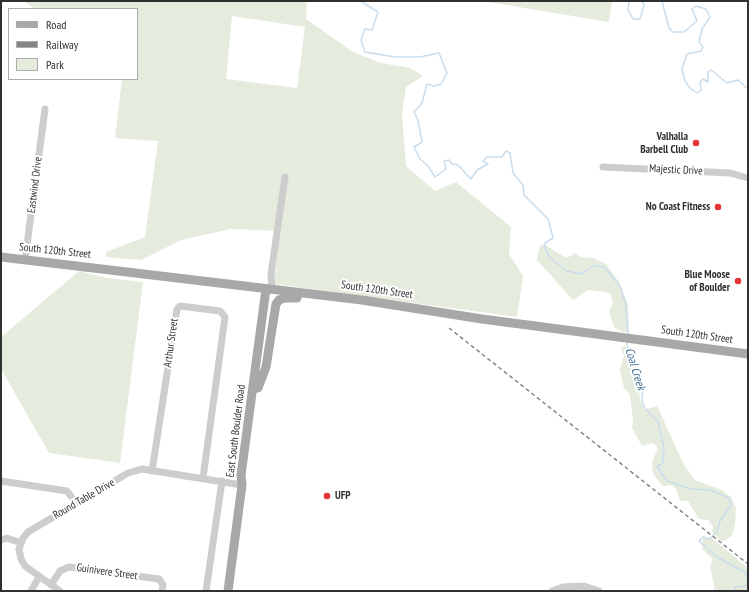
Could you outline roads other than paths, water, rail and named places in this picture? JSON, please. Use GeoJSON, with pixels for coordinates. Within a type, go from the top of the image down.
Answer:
{"type":"FeatureCollection","features":[{"type":"Feature","properties":{"kind":"main road","name":"South 120th Street"},"geometry":{"type":"LineString","coordinates":[[1,257],[112,269],[362,300],[482,319],[748,354]]}},
{"type":"Feature","properties":{"kind":"main road","name":"East South Boulder Road"},"geometry":{"type":"LineString","coordinates":[[258,388],[269,289]]}},
{"type":"Feature","properties":{"kind":"main road","name":"East South Boulder Road"},"geometry":{"type":"LineString","coordinates":[[228,591],[242,485],[241,475],[269,289]]}},
{"type":"Feature","properties":{"kind":"main road","name":"East South Boulder Road"},"geometry":{"type":"LineString","coordinates":[[258,388],[266,366],[273,310],[279,300],[291,297],[319,300],[362,300]]}},
{"type":"Feature","properties":{"kind":"main road"},"geometry":{"type":"LineString","coordinates":[[242,485],[247,472],[258,388]]}},
{"type":"Feature","properties":{"kind":"street","name":"Eastwind Drive"},"geometry":{"type":"LineString","coordinates":[[25,260],[45,109]]}},
{"type":"Feature","properties":{"kind":"street","name":"Majestic Drive"},"geometry":{"type":"LineString","coordinates":[[603,167],[730,172],[748,178]]}},
{"type":"Feature","properties":{"kind":"street","name":"East South Boulder Road"},"geometry":{"type":"LineString","coordinates":[[269,289],[285,177]]}},
{"type":"Feature","properties":{"kind":"street","name":"Arthur Street"},"geometry":{"type":"LineString","coordinates":[[152,471],[177,309],[180,306],[220,311],[225,317],[203,478]]}},
{"type":"Feature","properties":{"kind":"street","name":"Round Table Drive"},"geometry":{"type":"LineString","coordinates":[[21,543],[28,532],[133,471],[152,471],[242,485]]}},
{"type":"Feature","properties":{"kind":"street"},"geometry":{"type":"LineString","coordinates":[[1,481],[67,491],[76,504]]}},
{"type":"Feature","properties":{"kind":"street"},"geometry":{"type":"LineString","coordinates":[[206,591],[222,481]]}},
{"type":"Feature","properties":{"kind":"street"},"geometry":{"type":"LineString","coordinates":[[1,540],[7,538],[21,543],[19,549],[21,559],[25,566],[60,591]]}},
{"type":"Feature","properties":{"kind":"street","name":"Guinivere Street"},"geometry":{"type":"LineString","coordinates":[[51,585],[60,571],[70,567],[158,579],[163,585],[162,591]]}},
{"type":"Feature","properties":{"kind":"street"},"geometry":{"type":"LineString","coordinates":[[31,591],[39,577]]}},
{"type":"Feature","properties":{"kind":"street"},"geometry":{"type":"LineString","coordinates":[[552,591],[576,586],[584,586],[599,591]]}},
{"type":"Feature","properties":{"kind":"waterway","name":"Coal Creek"},"geometry":{"type":"LineString","coordinates":[[363,1],[362,2],[378,12],[372,30],[365,29],[361,40],[365,52],[395,57],[420,57],[439,53],[447,73],[441,84],[434,86],[427,84],[422,103],[414,112],[418,120],[422,142],[414,147],[420,159],[428,166],[435,177],[446,169],[444,161],[449,160],[452,164],[458,165],[471,179],[477,170],[488,164],[483,161],[487,157],[502,157],[506,151],[510,153],[513,173],[523,185],[524,195],[548,219],[553,238],[545,243],[545,248],[550,258],[567,271],[582,274],[593,266],[604,267],[620,286],[626,306],[628,334]]}},
{"type":"Feature","properties":{"kind":"waterway"},"geometry":{"type":"LineString","coordinates":[[629,1],[628,10],[633,19],[640,19],[644,5],[642,1]]}},
{"type":"Feature","properties":{"kind":"waterway"},"geometry":{"type":"LineString","coordinates":[[662,1],[669,28],[673,32],[684,32],[697,21],[692,9],[696,6],[706,9],[710,17],[702,29],[699,42],[703,47],[701,51],[687,54],[682,69],[685,81],[690,88],[697,93],[701,90],[700,82],[703,79],[708,82],[708,72],[711,70],[727,83],[738,80],[748,89]]}},
{"type":"Feature","properties":{"kind":"waterway","name":"Coal Creek"},"geometry":{"type":"LineString","coordinates":[[627,342],[643,387],[642,399],[644,407],[658,422],[664,447],[663,463],[657,466],[667,481],[691,489],[710,490],[729,498],[731,505],[720,521],[717,531],[710,539],[703,537],[699,541],[717,557],[746,573],[748,580],[745,586],[735,587],[735,591]]}},
{"type":"Feature","properties":{"kind":"railway"},"geometry":{"type":"LineString","coordinates":[[449,328],[748,564]]}},
{"type":"Feature","properties":{"kind":"place","name":"Valhalla Barbell Club"},"geometry":{"type":"Point","coordinates":[696,143]}},
{"type":"Feature","properties":{"kind":"place","name":"No Coast Fitness"},"geometry":{"type":"Point","coordinates":[718,207]}},
{"type":"Feature","properties":{"kind":"place","name":"Blue Moose of Boulder"},"geometry":{"type":"Point","coordinates":[738,281]}},
{"type":"Feature","properties":{"kind":"place","name":"UFP"},"geometry":{"type":"Point","coordinates":[327,496]}}]}
